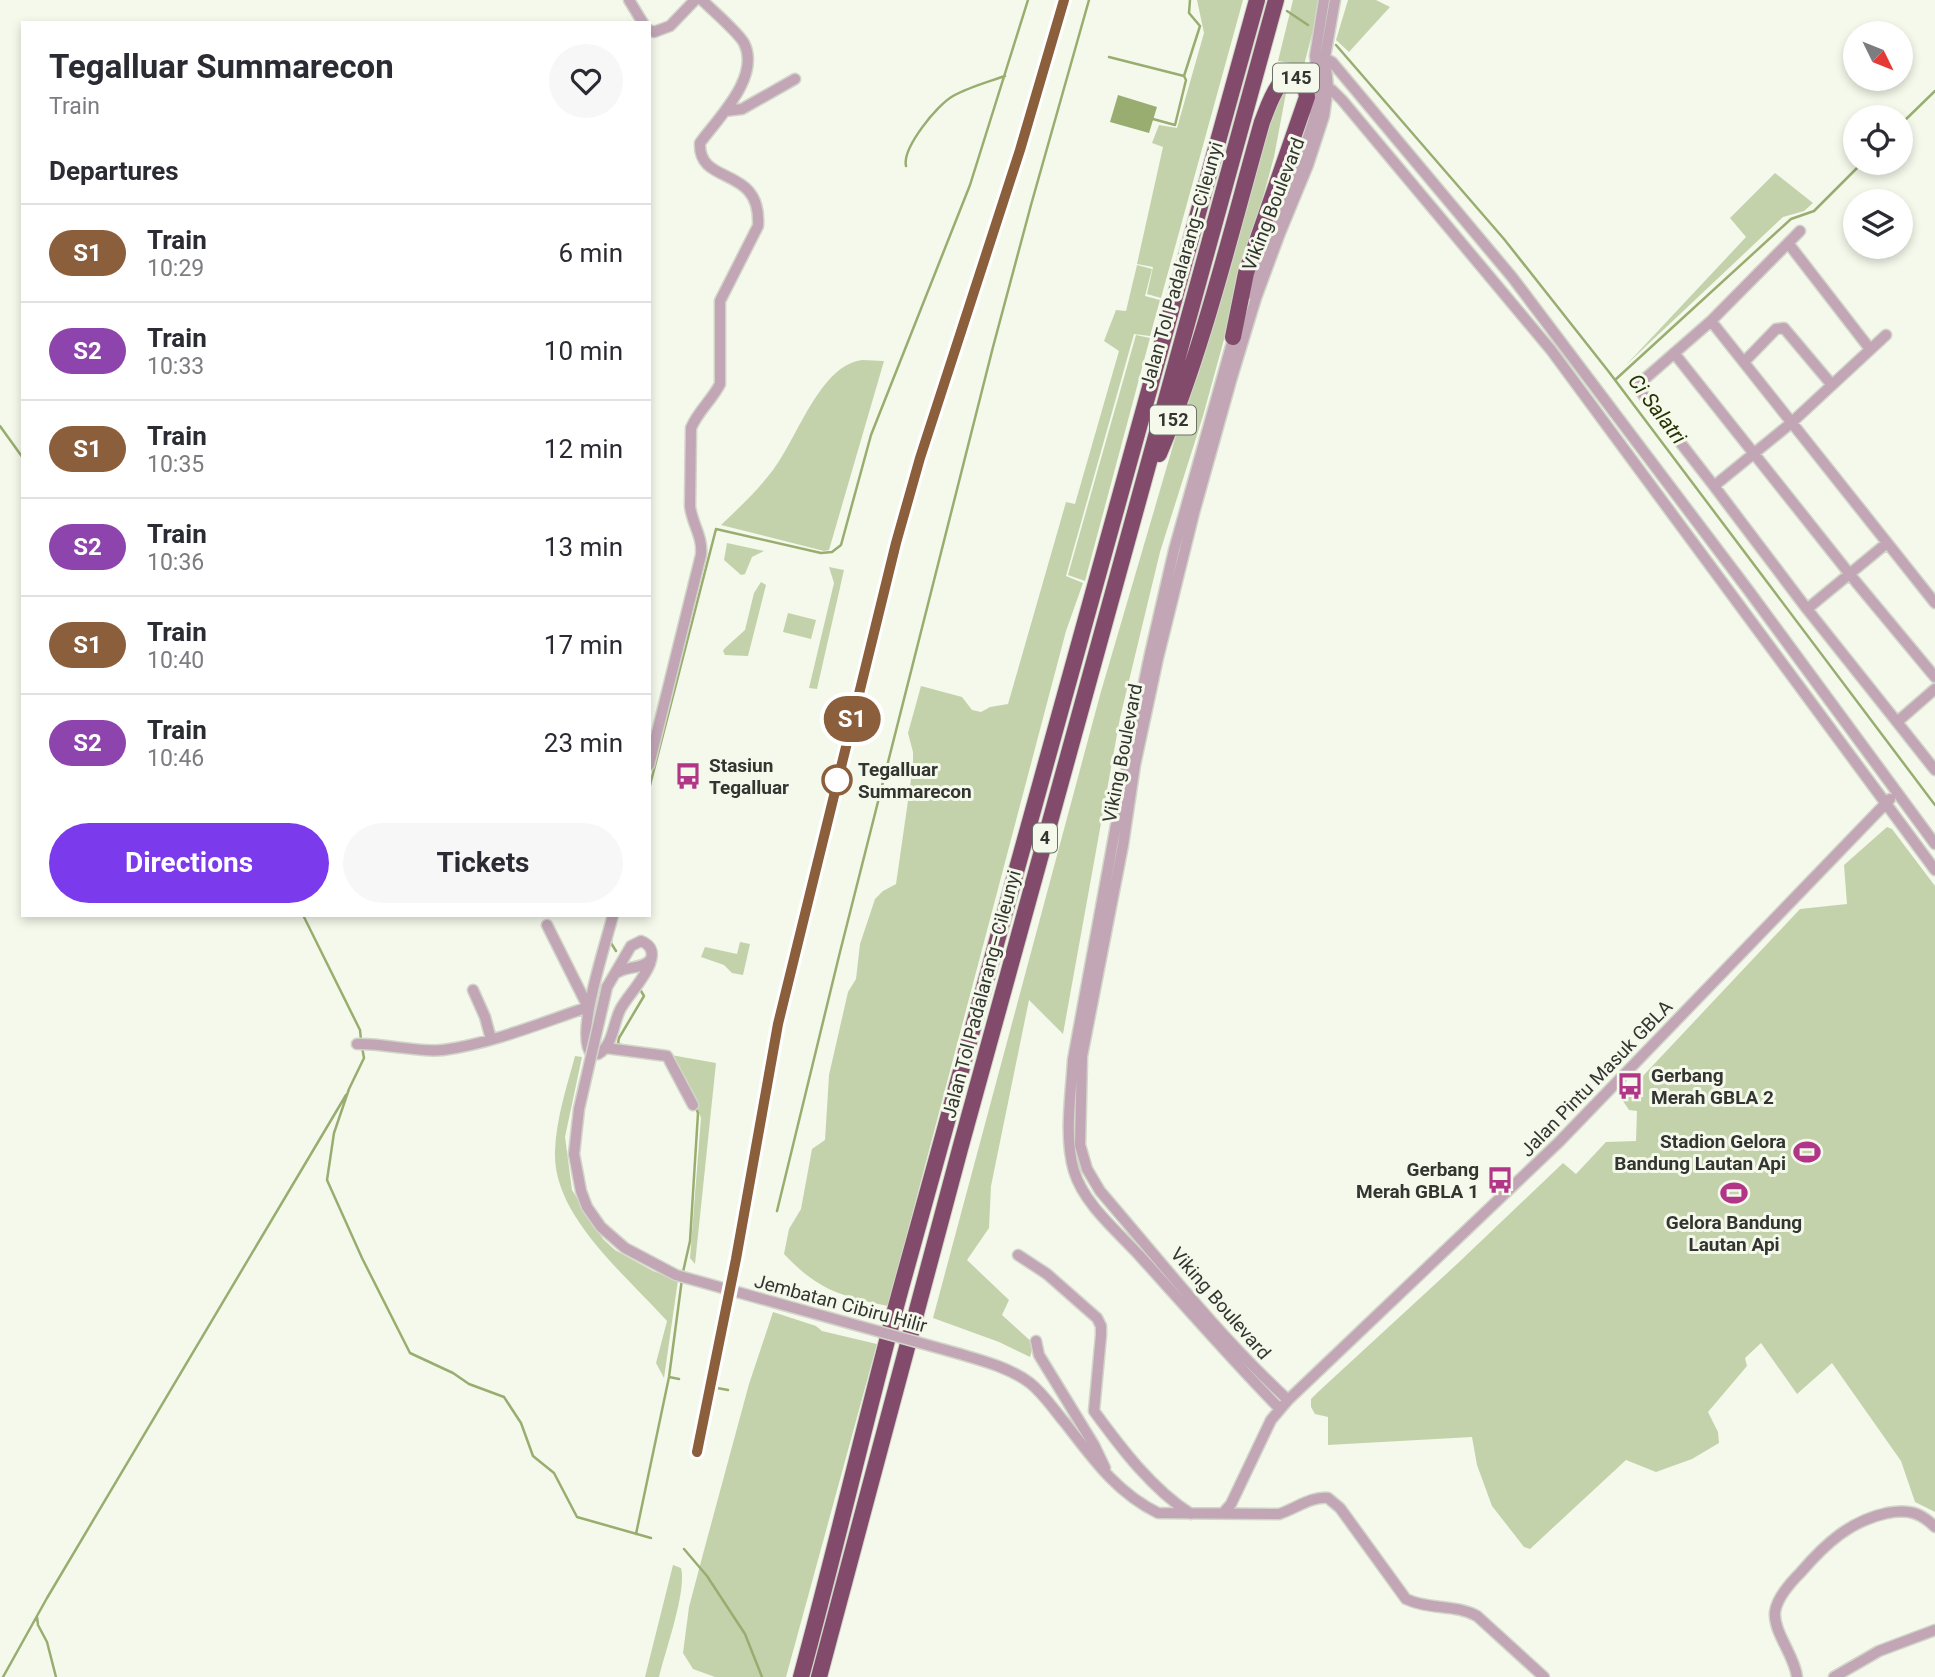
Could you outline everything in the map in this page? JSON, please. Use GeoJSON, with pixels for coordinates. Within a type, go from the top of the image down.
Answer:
{"type":"FeatureCollection","features":[{"type":"Feature","properties":{"kind":"highway","name":"Jalan Tol Padalarang–Cileunyi"},"geometry":{"type":"LineString","coordinates":[[801,1677],[902,1283],[1257,0]]}},
{"type":"Feature","properties":{"kind":"highway","name":"Jalan Tol Padalarang–Cileunyi"},"geometry":{"type":"LineString","coordinates":[[819,1677],[957,1162],[1276,0]]}},
{"type":"Feature","properties":{"kind":"highway","name":"145"},"geometry":{"type":"LineString","coordinates":[[1202,328],[1262,122],[1280,83],[1287,78],[1297,78],[1306,85],[1307,97],[1246,273],[1233,337]]}},
{"type":"Feature","properties":{"kind":"highway","name":"152"},"geometry":{"type":"LineString","coordinates":[[1135,509],[1173,422],[1202,328]]}},
{"type":"Feature","properties":{"kind":"highway"},"geometry":{"type":"LineString","coordinates":[[1116,503],[1135,509]]}},
{"type":"Feature","properties":{"kind":"street"},"geometry":{"type":"LineString","coordinates":[[629,0],[642,21]]}},
{"type":"Feature","properties":{"kind":"street"},"geometry":{"type":"LineString","coordinates":[[651,31],[665,29],[695,0]]}},
{"type":"Feature","properties":{"kind":"street"},"geometry":{"type":"LineString","coordinates":[[651,757],[701,555],[702,543],[690,506],[691,428],[695,417],[716,393],[720,384],[720,301],[758,226],[757,201],[748,188],[715,171],[702,156],[700,143],[740,89],[746,68],[745,45],[702,0]]}},
{"type":"Feature","properties":{"kind":"street"},"geometry":{"type":"LineString","coordinates":[[1320,57],[1324,0]]}},
{"type":"Feature","properties":{"kind":"street"},"geometry":{"type":"LineString","coordinates":[[1320,57],[1335,0]]}},
{"type":"Feature","properties":{"kind":"street"},"geometry":{"type":"LineString","coordinates":[[1320,57],[1332,62],[1511,277],[1749,590],[1935,844]]}},
{"type":"Feature","properties":{"kind":"street","name":"Viking Boulevard"},"geometry":{"type":"LineString","coordinates":[[1284,1404],[1100,1191],[1087,1169],[1080,1145],[1080,1108],[1082,1056],[1094,985],[1123,845],[1135,765],[1168,618],[1194,513],[1256,298],[1308,165],[1324,116],[1320,57]]}},
{"type":"Feature","properties":{"kind":"street"},"geometry":{"type":"LineString","coordinates":[[724,111],[742,109],[795,79]]}},
{"type":"Feature","properties":{"kind":"street"},"geometry":{"type":"LineString","coordinates":[[1323,87],[1349,109],[1550,350],[1935,870]]}},
{"type":"Feature","properties":{"kind":"street","name":"Viking Boulevard"},"geometry":{"type":"LineString","coordinates":[[1284,1404],[1232,1359],[1084,1191],[1070,1158],[1070,1105],[1073,1060],[1129,754],[1174,550],[1233,337],[1306,148],[1323,87]]}},
{"type":"Feature","properties":{"kind":"street"},"geometry":{"type":"LineString","coordinates":[[1324,116],[1336,107],[1349,109]]}},
{"type":"Feature","properties":{"kind":"street"},"geometry":{"type":"LineString","coordinates":[[1800,231],[1711,321],[1640,383],[1638,388],[1807,609],[1935,770]]}},
{"type":"Feature","properties":{"kind":"street"},"geometry":{"type":"LineString","coordinates":[[1788,243],[1870,349]]}},
{"type":"Feature","properties":{"kind":"street"},"geometry":{"type":"LineString","coordinates":[[1711,321],[1935,603]]}},
{"type":"Feature","properties":{"kind":"street"},"geometry":{"type":"LineString","coordinates":[[1744,362],[1776,329],[1784,328],[1832,384]]}},
{"type":"Feature","properties":{"kind":"street"},"geometry":{"type":"LineString","coordinates":[[1714,486],[1792,421],[1886,335]]}},
{"type":"Feature","properties":{"kind":"street"},"geometry":{"type":"LineString","coordinates":[[1674,353],[1935,677]]}},
{"type":"Feature","properties":{"kind":"street"},"geometry":{"type":"LineString","coordinates":[[1807,609],[1887,543]]}},
{"type":"Feature","properties":{"kind":"street"},"geometry":{"type":"LineString","coordinates":[[1897,722],[1935,689]]}},
{"type":"Feature","properties":{"kind":"street","name":"Jalan Pintu Masuk GBLA"},"geometry":{"type":"LineString","coordinates":[[1224,1512],[1231,1504],[1261,1438],[1284,1404],[1549,1152],[1897,793]]}},
{"type":"Feature","properties":{"kind":"street"},"geometry":{"type":"LineString","coordinates":[[612,917],[588,1007],[585,1030],[587,1050],[598,1054],[606,1048],[618,1013],[650,966],[651,948],[645,943],[637,942],[628,951],[628,959],[643,972],[642,977]]}},
{"type":"Feature","properties":{"kind":"street"},"geometry":{"type":"LineString","coordinates":[[547,925],[588,1007]]}},
{"type":"Feature","properties":{"kind":"street","name":"Jembatan Cibiru Hilir"},"geometry":{"type":"LineString","coordinates":[[628,951],[609,983],[579,1109],[574,1154],[584,1199],[601,1227],[625,1248],[676,1276],[960,1354],[1004,1369],[1030,1384],[1046,1398],[1106,1475],[1128,1496],[1158,1513],[1279,1514],[1313,1499],[1328,1498],[1340,1508],[1406,1599],[1415,1603],[1465,1609],[1477,1616],[1544,1677]]}},
{"type":"Feature","properties":{"kind":"street"},"geometry":{"type":"LineString","coordinates":[[609,983],[628,967],[647,964],[652,957]]}},
{"type":"Feature","properties":{"kind":"street"},"geometry":{"type":"LineString","coordinates":[[473,990],[491,1039]]}},
{"type":"Feature","properties":{"kind":"street"},"geometry":{"type":"LineString","coordinates":[[358,1044],[443,1050],[491,1039],[588,1007]]}},
{"type":"Feature","properties":{"kind":"street"},"geometry":{"type":"LineString","coordinates":[[606,1048],[667,1056],[693,1105]]}},
{"type":"Feature","properties":{"kind":"street"},"geometry":{"type":"LineString","coordinates":[[1017,1255],[1047,1274],[1097,1318],[1101,1335],[1094,1411],[1168,1499],[1191,1514]]}},
{"type":"Feature","properties":{"kind":"street"},"geometry":{"type":"LineString","coordinates":[[1036,1341],[1039,1355],[1094,1444],[1106,1475]]}},
{"type":"Feature","properties":{"kind":"street"},"geometry":{"type":"LineString","coordinates":[[1797,1677],[1787,1645],[1776,1624],[1775,1613],[1784,1592],[1823,1546],[1854,1524],[1872,1516],[1913,1511],[1935,1527]]}},
{"type":"Feature","properties":{"kind":"street"},"geometry":{"type":"LineString","coordinates":[[1834,1677],[1879,1651],[1935,1630]]}},
{"type":"Feature","properties":{"kind":"shaded area"},"geometry":{"type":"Polygon","coordinates":[[[1197,0],[1243,0],[1161,298],[1147,294],[1153,267],[1137,264],[1163,147],[1152,143],[1159,125],[1177,128],[1204,33],[1197,0]]]}},
{"type":"Feature","properties":{"kind":"shaded area"},"geometry":{"type":"Polygon","coordinates":[[[1293,0],[1321,0],[1304,65],[1278,61],[1293,0]]]}},
{"type":"Feature","properties":{"kind":"shaded area"},"geometry":{"type":"Polygon","coordinates":[[[1348,0],[1376,0],[1390,7],[1349,52],[1336,40],[1348,0]]]}},
{"type":"Feature","properties":{"kind":"shaded area"},"geometry":{"type":"Polygon","coordinates":[[[1281,93],[1286,93],[1274,157],[1203,416],[1160,552],[1120,718],[1063,1034],[1029,1000],[991,1186],[989,1228],[967,1260],[1009,1300],[1002,1315],[1034,1344],[1030,1357],[999,1342],[933,1318],[1100,695],[1271,111],[1281,93]]]}},
{"type":"Feature","properties":{"kind":"shaded area"},"geometry":{"type":"Polygon","coordinates":[[[1118,95],[1157,107],[1149,133],[1110,122],[1118,95]]]}},
{"type":"Feature","properties":{"kind":"shaded area"},"geometry":{"type":"Polygon","coordinates":[[[1775,173],[1813,203],[1804,211],[1783,217],[1626,365],[1746,237],[1730,218],[1775,173]]]}},
{"type":"Feature","properties":{"kind":"shaded area"},"geometry":{"type":"Polygon","coordinates":[[[1137,265],[1152,269],[1145,296],[1160,300],[1150,336],[1134,334],[1066,576],[1083,583],[1066,631],[888,1306],[856,1299],[819,1284],[784,1254],[789,1229],[801,1209],[812,1149],[825,1140],[829,1075],[848,992],[856,979],[860,944],[875,899],[896,884],[913,766],[908,733],[921,686],[962,697],[972,710],[981,712],[990,707],[1008,704],[1066,502],[1075,504],[1119,351],[1104,341],[1116,310],[1126,311],[1137,265]]]}},
{"type":"Feature","properties":{"kind":"shaded area"},"geometry":{"type":"Polygon","coordinates":[[[1136,335],[1150,338],[1085,581],[1068,575],[1136,335]]]}},
{"type":"Feature","properties":{"kind":"shaded area"},"geometry":{"type":"Polygon","coordinates":[[[862,360],[884,361],[829,550],[824,551],[721,525],[773,470],[822,389],[847,365],[862,360]]]}},
{"type":"Feature","properties":{"kind":"shaded area"},"geometry":{"type":"Polygon","coordinates":[[[727,543],[764,551],[752,557],[745,574],[741,575],[724,560],[727,543]]]}},
{"type":"Feature","properties":{"kind":"shaded area"},"geometry":{"type":"Polygon","coordinates":[[[829,567],[844,570],[817,689],[809,688],[834,583],[829,567]]]}},
{"type":"Feature","properties":{"kind":"shaded area"},"geometry":{"type":"Polygon","coordinates":[[[761,582],[766,585],[748,656],[725,655],[725,648],[745,630],[754,593],[761,582]]]}},
{"type":"Feature","properties":{"kind":"shaded area"},"geometry":{"type":"Polygon","coordinates":[[[788,613],[816,620],[811,639],[783,632],[788,613]]]}},
{"type":"Feature","properties":{"kind":"shaded area","name":"Gelora Bandung Lautan Api"},"geometry":{"type":"Polygon","coordinates":[[[1887,827],[1892,829],[1935,886],[1935,1512],[1915,1502],[1901,1461],[1832,1363],[1797,1394],[1761,1343],[1745,1358],[1747,1366],[1708,1412],[1718,1432],[1719,1443],[1692,1459],[1656,1472],[1626,1460],[1530,1549],[1524,1547],[1492,1506],[1477,1465],[1472,1437],[1328,1445],[1328,1417],[1315,1414],[1311,1399],[1563,1163],[1576,1174],[1606,1142],[1636,1141],[1637,1111],[1629,1110],[1623,1101],[1625,1095],[1800,909],[1847,904],[1844,865],[1887,827]]]}},
{"type":"Feature","properties":{"kind":"shaded area"},"geometry":{"type":"Polygon","coordinates":[[[740,942],[750,944],[743,975],[732,973],[724,965],[701,957],[705,947],[737,954],[740,942]]]}},
{"type":"Feature","properties":{"kind":"shaded area"},"geometry":{"type":"Polygon","coordinates":[[[671,1055],[716,1063],[695,1264],[690,1258],[701,1118],[671,1055]]]}},
{"type":"Feature","properties":{"kind":"shaded area"},"geometry":{"type":"Polygon","coordinates":[[[575,1056],[582,1057],[565,1137],[572,1190],[603,1239],[615,1250],[653,1271],[678,1280],[664,1378],[656,1363],[667,1321],[595,1244],[566,1199],[557,1175],[557,1127],[575,1056]]]}},
{"type":"Feature","properties":{"kind":"shaded area"},"geometry":{"type":"Polygon","coordinates":[[[773,1312],[816,1326],[822,1331],[877,1344],[786,1677],[715,1677],[693,1669],[683,1653],[689,1607],[749,1384],[773,1312]]]}},
{"type":"Feature","properties":{"kind":"shaded area"},"geometry":{"type":"Polygon","coordinates":[[[673,1565],[681,1568],[682,1578],[674,1622],[659,1677],[645,1677],[673,1565]]]}},
{"type":"Feature","properties":{"kind":"waterway"},"geometry":{"type":"LineString","coordinates":[[651,781],[716,529],[821,553],[832,552],[841,545],[871,435],[970,185],[1028,0]]}},
{"type":"Feature","properties":{"kind":"waterway"},"geometry":{"type":"LineString","coordinates":[[777,1211],[993,347],[1089,0]]}},
{"type":"Feature","properties":{"kind":"waterway"},"geometry":{"type":"LineString","coordinates":[[1109,57],[1184,76],[1200,26],[1189,13],[1190,0]]}},
{"type":"Feature","properties":{"kind":"waterway","name":"Ci Salatri"},"geometry":{"type":"LineString","coordinates":[[1287,11],[1308,25]]}},
{"type":"Feature","properties":{"kind":"waterway","name":"Ci Salatri"},"geometry":{"type":"LineString","coordinates":[[1336,45],[1504,239],[1609,372],[1935,805]]}},
{"type":"Feature","properties":{"kind":"waterway"},"geometry":{"type":"LineString","coordinates":[[906,166],[906,158],[915,138],[946,101],[965,90],[1005,76]]}},
{"type":"Feature","properties":{"kind":"waterway"},"geometry":{"type":"LineString","coordinates":[[1153,119],[1175,125],[1186,80],[1184,76]]}},
{"type":"Feature","properties":{"kind":"waterway"},"geometry":{"type":"LineString","coordinates":[[1913,112],[1935,91]]}},
{"type":"Feature","properties":{"kind":"waterway"},"geometry":{"type":"LineString","coordinates":[[1615,380],[1791,219],[1814,211],[1850,175]]}},
{"type":"Feature","properties":{"kind":"waterway"},"geometry":{"type":"LineString","coordinates":[[0,426],[21,455]]}},
{"type":"Feature","properties":{"kind":"waterway"},"geometry":{"type":"LineString","coordinates":[[304,917],[360,1030],[361,1040]]}},
{"type":"Feature","properties":{"kind":"waterway"},"geometry":{"type":"LineString","coordinates":[[611,938],[616,951]]}},
{"type":"Feature","properties":{"kind":"waterway"},"geometry":{"type":"LineString","coordinates":[[622,1046],[618,1043],[619,1038],[644,996],[641,991]]}},
{"type":"Feature","properties":{"kind":"waterway"},"geometry":{"type":"LineString","coordinates":[[362,1047],[364,1058],[349,1089],[334,1133],[327,1180],[362,1258],[410,1353],[453,1373],[469,1384],[504,1397],[521,1423],[533,1456],[554,1473],[577,1517],[651,1538]]}},
{"type":"Feature","properties":{"kind":"waterway"},"geometry":{"type":"LineString","coordinates":[[3,1677],[47,1598],[346,1095]]}},
{"type":"Feature","properties":{"kind":"waterway"},"geometry":{"type":"LineString","coordinates":[[683,1272],[690,1241],[698,1113],[695,1106]]}},
{"type":"Feature","properties":{"kind":"waterway"},"geometry":{"type":"LineString","coordinates":[[636,1534],[669,1377],[682,1279]]}},
{"type":"Feature","properties":{"kind":"waterway"},"geometry":{"type":"LineString","coordinates":[[669,1377],[679,1379]]}},
{"type":"Feature","properties":{"kind":"waterway"},"geometry":{"type":"LineString","coordinates":[[717,1388],[728,1390]]}},
{"type":"Feature","properties":{"kind":"waterway"},"geometry":{"type":"LineString","coordinates":[[684,1549],[707,1576],[745,1634],[762,1677]]}},
{"type":"Feature","properties":{"kind":"waterway"},"geometry":{"type":"LineString","coordinates":[[37,1617],[56,1677]]}},
{"type":"Feature","properties":{"kind":"railway"},"geometry":{"type":"LineString","coordinates":[[697,1452],[736,1259],[778,1024],[896,543],[937,407],[1025,137],[1064,0]]}},
{"type":"Feature","properties":{"kind":"train","name":"S1"},"geometry":{"type":"LineString","coordinates":[[697,1452],[736,1259],[761,1107],[778,1024],[896,543],[920,458],[1020,150],[1064,0]]}},
{"type":"Feature","properties":{"kind":"place","name":"Stasiun Tegalluar"},"geometry":{"type":"Point","coordinates":[688,776]}},
{"type":"Feature","properties":{"kind":"place","name":"Tegalluar Summarecon"},"geometry":{"type":"Point","coordinates":[837,780]}},
{"type":"Feature","properties":{"kind":"place","name":"Gerbang Merah GBLA 2"},"geometry":{"type":"Point","coordinates":[1630,1086]}},
{"type":"Feature","properties":{"kind":"place","name":"Stadion Gelora Bandung Lautan Api"},"geometry":{"type":"Point","coordinates":[1807,1152]}},
{"type":"Feature","properties":{"kind":"place","name":"Gerbang Merah GBLA 1"},"geometry":{"type":"Point","coordinates":[1500,1180]}},
{"type":"Feature","properties":{"kind":"place","name":"Gelora Bandung Lautan Api"},"geometry":{"type":"Point","coordinates":[1734,1193]}}]}
